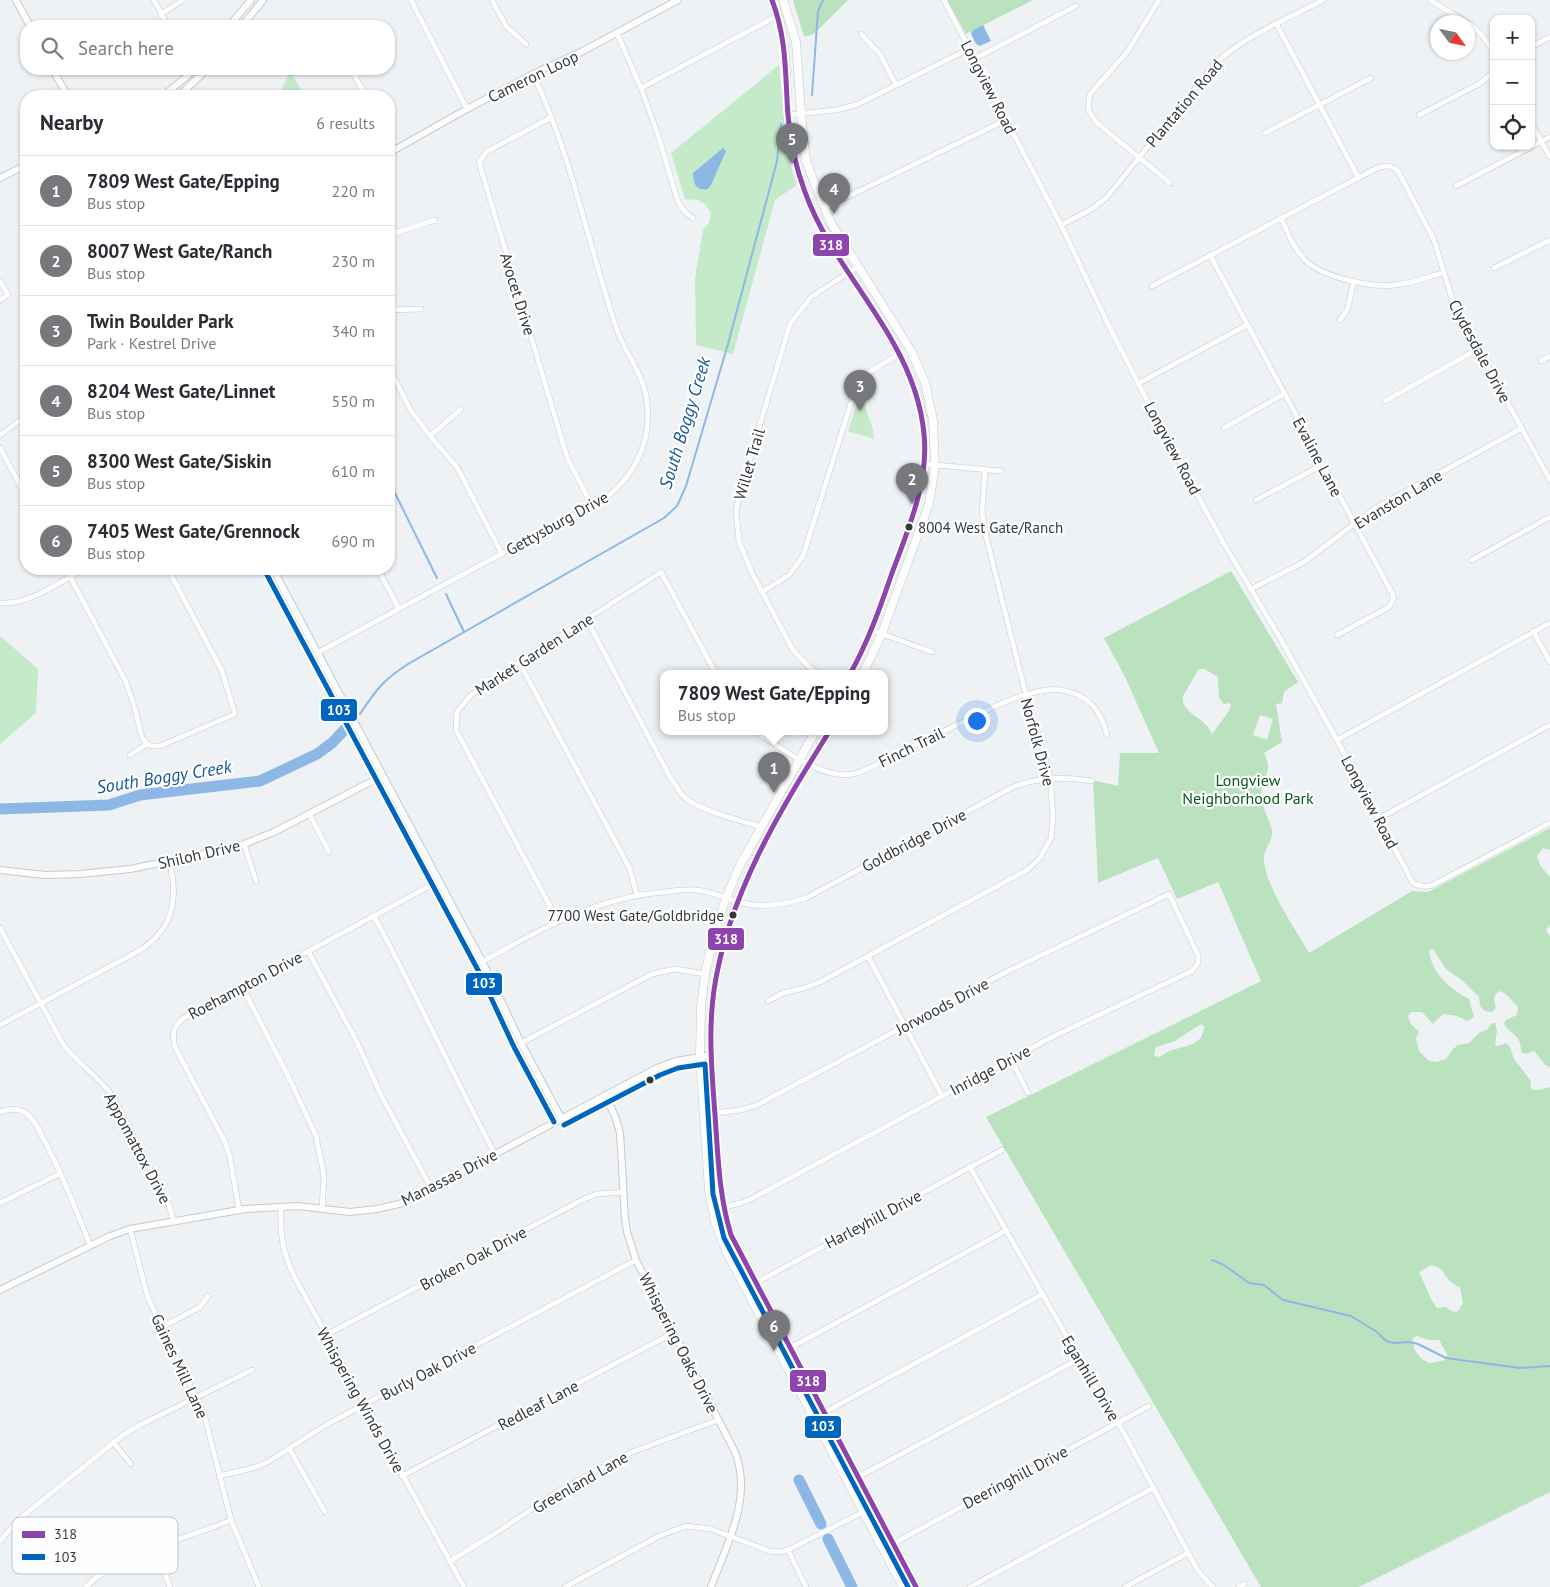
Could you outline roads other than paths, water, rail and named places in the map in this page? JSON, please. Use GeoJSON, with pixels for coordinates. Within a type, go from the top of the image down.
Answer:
{"type":"FeatureCollection","features":[{"type":"Feature","properties":{"kind":"main road"},"geometry":{"type":"LineString","coordinates":[[772,0],[786,49],[788,115],[797,163],[810,205],[813,213],[899,354],[912,381],[924,422],[926,451],[911,524],[865,646],[852,670]]}},
{"type":"Feature","properties":{"kind":"main road"},"geometry":{"type":"LineString","coordinates":[[783,0],[796,42],[800,114],[806,160],[824,208],[905,339],[924,382],[933,420],[935,465],[928,504],[882,633],[865,670]]}},
{"type":"Feature","properties":{"kind":"main road"},"geometry":{"type":"LineString","coordinates":[[813,735],[739,867],[714,934],[705,974],[701,1008],[700,1057],[709,1190],[718,1232],[903,1587]]}},
{"type":"Feature","properties":{"kind":"main road"},"geometry":{"type":"LineString","coordinates":[[827,735],[808,764],[754,863],[736,902],[724,941],[717,976],[710,1031],[720,1194],[731,1235],[916,1587]]}},
{"type":"Feature","properties":{"kind":"street"},"geometry":{"type":"LineString","coordinates":[[16,0],[27,20]]}},
{"type":"Feature","properties":{"kind":"street"},"geometry":{"type":"LineString","coordinates":[[154,0],[164,20]]}},
{"type":"Feature","properties":{"kind":"street"},"geometry":{"type":"LineString","coordinates":[[161,14],[183,0]]}},
{"type":"Feature","properties":{"kind":"street"},"geometry":{"type":"LineString","coordinates":[[234,20],[251,0]]}},
{"type":"Feature","properties":{"kind":"street"},"geometry":{"type":"LineString","coordinates":[[247,20],[263,0]]}},
{"type":"Feature","properties":{"kind":"street"},"geometry":{"type":"LineString","coordinates":[[411,0],[467,109]]}},
{"type":"Feature","properties":{"kind":"street"},"geometry":{"type":"LineString","coordinates":[[492,0],[506,26],[526,44]]}},
{"type":"Feature","properties":{"kind":"street","name":"Cameron Loop"},"geometry":{"type":"LineString","coordinates":[[395,150],[467,109],[678,0]]}},
{"type":"Feature","properties":{"kind":"street","name":"Longview Road"},"geometry":{"type":"LineString","coordinates":[[944,0],[1061,225],[1138,383],[1223,542],[1337,740],[1378,819],[1414,882],[1420,886],[1433,885],[1550,823]]}},
{"type":"Feature","properties":{"kind":"street"},"geometry":{"type":"LineString","coordinates":[[1159,0],[1128,51],[1090,94],[1088,109],[1092,118],[1170,183]]}},
{"type":"Feature","properties":{"kind":"street","name":"Plantation Road"},"geometry":{"type":"LineString","coordinates":[[1061,225],[1101,203],[1225,54],[1323,0]]}},
{"type":"Feature","properties":{"kind":"street"},"geometry":{"type":"LineString","coordinates":[[1430,0],[1454,15]]}},
{"type":"Feature","properties":{"kind":"street"},"geometry":{"type":"LineString","coordinates":[[974,59],[1076,6]]}},
{"type":"Feature","properties":{"kind":"street"},"geometry":{"type":"LineString","coordinates":[[641,88],[777,16]]}},
{"type":"Feature","properties":{"kind":"street"},"geometry":{"type":"LineString","coordinates":[[1152,286],[1358,178],[1277,24]]}},
{"type":"Feature","properties":{"kind":"street"},"geometry":{"type":"LineString","coordinates":[[1475,29],[1490,46]]}},
{"type":"Feature","properties":{"kind":"street"},"geometry":{"type":"LineString","coordinates":[[617,33],[641,88],[658,135],[678,202],[686,213],[693,218]]}},
{"type":"Feature","properties":{"kind":"street"},"geometry":{"type":"LineString","coordinates":[[861,34],[880,54],[896,85]]}},
{"type":"Feature","properties":{"kind":"street"},"geometry":{"type":"LineString","coordinates":[[1535,45],[1550,36]]}},
{"type":"Feature","properties":{"kind":"street"},"geometry":{"type":"LineString","coordinates":[[788,115],[836,110],[856,105],[969,49]]}},
{"type":"Feature","properties":{"kind":"street","name":"Gettysburg Drive"},"geometry":{"type":"LineString","coordinates":[[317,653],[607,497],[629,477],[646,436],[647,403],[642,380],[616,326],[552,117],[533,74]]}},
{"type":"Feature","properties":{"kind":"street"},"geometry":{"type":"LineString","coordinates":[[56,75],[64,90]]}},
{"type":"Feature","properties":{"kind":"street"},"geometry":{"type":"LineString","coordinates":[[170,90],[188,75]]}},
{"type":"Feature","properties":{"kind":"street"},"geometry":{"type":"LineString","coordinates":[[185,90],[201,75]]}},
{"type":"Feature","properties":{"kind":"street"},"geometry":{"type":"LineString","coordinates":[[354,75],[363,90]]}},
{"type":"Feature","properties":{"kind":"street"},"geometry":{"type":"LineString","coordinates":[[1419,115],[1479,84],[1490,75]]}},
{"type":"Feature","properties":{"kind":"street"},"geometry":{"type":"LineString","coordinates":[[1265,133],[1370,78]]}},
{"type":"Feature","properties":{"kind":"street","name":"Avocet Drive"},"geometry":{"type":"LineString","coordinates":[[552,117],[486,152],[479,162],[567,457],[592,506]]}},
{"type":"Feature","properties":{"kind":"street"},"geometry":{"type":"LineString","coordinates":[[824,208],[1006,120]]}},
{"type":"Feature","properties":{"kind":"street"},"geometry":{"type":"LineString","coordinates":[[1535,130],[1550,158]]}},
{"type":"Feature","properties":{"kind":"street"},"geometry":{"type":"LineString","coordinates":[[1456,186],[1550,137]]}},
{"type":"Feature","properties":{"kind":"street","name":"Clydesdale Drive"},"geometry":{"type":"LineString","coordinates":[[1358,178],[1387,165],[1392,166],[1398,172],[1434,240],[1454,304],[1550,480]]}},
{"type":"Feature","properties":{"kind":"street"},"geometry":{"type":"LineString","coordinates":[[0,178],[20,168]]}},
{"type":"Feature","properties":{"kind":"street"},"geometry":{"type":"LineString","coordinates":[[1281,218],[1294,245],[1306,262],[1328,275],[1354,281],[1394,286],[1443,273]]}},
{"type":"Feature","properties":{"kind":"street"},"geometry":{"type":"LineString","coordinates":[[395,232],[435,220]]}},
{"type":"Feature","properties":{"kind":"street"},"geometry":{"type":"LineString","coordinates":[[1494,268],[1550,240]]}},
{"type":"Feature","properties":{"kind":"street","name":"Evaline Lane"},"geometry":{"type":"LineString","coordinates":[[1210,255],[1394,598],[1389,608],[1337,635]]}},
{"type":"Feature","properties":{"kind":"street","name":"Willet Trail"},"geometry":{"type":"LineString","coordinates":[[813,670],[793,650],[746,560],[738,534],[736,510],[790,324],[812,297],[859,266]]}},
{"type":"Feature","properties":{"kind":"street"},"geometry":{"type":"LineString","coordinates":[[0,281],[8,296],[0,300]]}},
{"type":"Feature","properties":{"kind":"street"},"geometry":{"type":"LineString","coordinates":[[1340,320],[1347,310],[1354,281]]}},
{"type":"Feature","properties":{"kind":"street"},"geometry":{"type":"LineString","coordinates":[[395,310],[421,309]]}},
{"type":"Feature","properties":{"kind":"street"},"geometry":{"type":"LineString","coordinates":[[1138,383],[1247,325]]}},
{"type":"Feature","properties":{"kind":"street"},"geometry":{"type":"LineString","coordinates":[[1385,401],[1478,349]]}},
{"type":"Feature","properties":{"kind":"street"},"geometry":{"type":"LineString","coordinates":[[762,592],[789,575],[803,556],[854,390],[866,374],[899,354]]}},
{"type":"Feature","properties":{"kind":"street"},"geometry":{"type":"LineString","coordinates":[[1541,361],[1550,356]]}},
{"type":"Feature","properties":{"kind":"street"},"geometry":{"type":"LineString","coordinates":[[395,378],[410,409],[457,467],[502,554]]}},
{"type":"Feature","properties":{"kind":"street"},"geometry":{"type":"LineString","coordinates":[[1224,428],[1284,394]]}},
{"type":"Feature","properties":{"kind":"street"},"geometry":{"type":"LineString","coordinates":[[430,436],[461,409]]}},
{"type":"Feature","properties":{"kind":"street"},"geometry":{"type":"LineString","coordinates":[[0,435],[20,420]]}},
{"type":"Feature","properties":{"kind":"street","name":"Evanston Lane"},"geometry":{"type":"LineString","coordinates":[[1251,590],[1304,562],[1374,509],[1522,428]]}},
{"type":"Feature","properties":{"kind":"street"},"geometry":{"type":"LineString","coordinates":[[0,448],[20,485]]}},
{"type":"Feature","properties":{"kind":"street"},"geometry":{"type":"LineString","coordinates":[[924,464],[1001,471]]}},
{"type":"Feature","properties":{"kind":"street"},"geometry":{"type":"LineString","coordinates":[[1256,500],[1322,465]]}},
{"type":"Feature","properties":{"kind":"street","name":"Norfolk Drive"},"geometry":{"type":"LineString","coordinates":[[768,1001],[783,993],[820,982],[1026,870],[1040,858],[1051,838],[1053,816],[1050,778],[1026,695],[982,512],[986,470]]}},
{"type":"Feature","properties":{"kind":"street"},"geometry":{"type":"LineString","coordinates":[[1472,560],[1550,517]]}},
{"type":"Feature","properties":{"kind":"street","name":"Market Garden Lane"},"geometry":{"type":"LineString","coordinates":[[558,921],[456,730],[456,712],[470,696],[519,662],[661,572],[714,670]]}},
{"type":"Feature","properties":{"kind":"street"},"geometry":{"type":"LineString","coordinates":[[0,603],[26,599],[70,576],[125,680],[142,737],[147,744],[160,746],[236,714],[222,671],[171,575]]}},
{"type":"Feature","properties":{"kind":"street"},"geometry":{"type":"LineString","coordinates":[[276,575],[482,962],[521,1044],[561,1118]]}},
{"type":"Feature","properties":{"kind":"street"},"geometry":{"type":"LineString","coordinates":[[381,575],[399,609]]}},
{"type":"Feature","properties":{"kind":"street"},"geometry":{"type":"LineString","coordinates":[[587,620],[670,777],[680,792],[700,807],[761,827]]}},
{"type":"Feature","properties":{"kind":"street"},"geometry":{"type":"LineString","coordinates":[[1337,740],[1534,631],[1550,624]]}},
{"type":"Feature","properties":{"kind":"street"},"geometry":{"type":"LineString","coordinates":[[871,630],[932,652]]}},
{"type":"Feature","properties":{"kind":"street"},"geometry":{"type":"LineString","coordinates":[[1534,631],[1550,662]]}},
{"type":"Feature","properties":{"kind":"street"},"geometry":{"type":"LineString","coordinates":[[519,662],[629,867],[637,895]]}},
{"type":"Feature","properties":{"kind":"street","name":"Finch Trail"},"geometry":{"type":"LineString","coordinates":[[762,735],[808,764],[827,773],[852,775],[993,707],[1026,695],[1055,690],[1067,691],[1081,696],[1093,706],[1101,716],[1107,735]]}},
{"type":"Feature","properties":{"kind":"street"},"geometry":{"type":"LineString","coordinates":[[1378,819],[1550,725]]}},
{"type":"Feature","properties":{"kind":"street"},"geometry":{"type":"LineString","coordinates":[[130,754],[147,744]]}},
{"type":"Feature","properties":{"kind":"street","name":"Shiloh Drive"},"geometry":{"type":"LineString","coordinates":[[0,870],[45,875],[81,874],[130,869],[210,853],[244,844],[274,832],[382,776]]}},
{"type":"Feature","properties":{"kind":"street","name":"Goldbridge Drive"},"geometry":{"type":"LineString","coordinates":[[482,962],[558,921],[596,905],[637,895],[695,890],[736,902],[756,905],[793,902],[806,898],[1000,794],[1027,782],[1070,777],[1092,781]]}},
{"type":"Feature","properties":{"kind":"street"},"geometry":{"type":"LineString","coordinates":[[310,815],[329,852]]}},
{"type":"Feature","properties":{"kind":"street"},"geometry":{"type":"LineString","coordinates":[[244,844],[256,881]]}},
{"type":"Feature","properties":{"kind":"street"},"geometry":{"type":"LineString","coordinates":[[0,1025],[138,952],[161,933],[170,915],[174,899],[174,883],[169,860]]}},
{"type":"Feature","properties":{"kind":"street","name":"Roehampton Drive"},"geometry":{"type":"LineString","coordinates":[[239,1210],[228,1150],[175,1047],[173,1031],[182,1019],[439,881]]}},
{"type":"Feature","properties":{"kind":"street","name":"Jorwoods Drive"},"geometry":{"type":"LineString","coordinates":[[715,1113],[740,1110],[757,1105],[1026,961],[1169,894]]}},
{"type":"Feature","properties":{"kind":"street","name":"Inridge Drive"},"geometry":{"type":"LineString","coordinates":[[712,1210],[751,1199],[1011,1058],[1192,971],[1196,968],[1199,959],[1198,955],[1169,894]]}},
{"type":"Feature","properties":{"kind":"street"},"geometry":{"type":"LineString","coordinates":[[374,916],[495,1154]]}},
{"type":"Feature","properties":{"kind":"street","name":"Appomattox Drive"},"geometry":{"type":"LineString","coordinates":[[0,928],[63,1044],[69,1052],[103,1083],[112,1095],[170,1205],[174,1222]]}},
{"type":"Feature","properties":{"kind":"street"},"geometry":{"type":"LineString","coordinates":[[308,950],[357,1042],[381,1096],[431,1188]]}},
{"type":"Feature","properties":{"kind":"street"},"geometry":{"type":"LineString","coordinates":[[868,956],[942,1096]]}},
{"type":"Feature","properties":{"kind":"street"},"geometry":{"type":"LineString","coordinates":[[521,1044],[652,974],[675,969],[705,974]]}},
{"type":"Feature","properties":{"kind":"street"},"geometry":{"type":"LineString","coordinates":[[242,986],[316,1136],[324,1176],[322,1208]]}},
{"type":"Feature","properties":{"kind":"street","name":"Manassas Drive"},"geometry":{"type":"LineString","coordinates":[[0,1290],[90,1245],[130,1229],[239,1210],[298,1206],[350,1212],[377,1209],[403,1202],[657,1068],[676,1061],[712,1056]]}},
{"type":"Feature","properties":{"kind":"street"},"geometry":{"type":"LineString","coordinates":[[1011,1058],[1028,1093]]}},
{"type":"Feature","properties":{"kind":"street","name":"Whispering Oaks Drive"},"geometry":{"type":"LineString","coordinates":[[605,1095],[620,1132],[627,1232],[636,1260],[735,1452],[742,1476],[740,1506],[712,1587]]}},
{"type":"Feature","properties":{"kind":"street"},"geometry":{"type":"LineString","coordinates":[[0,1112],[17,1109],[28,1114],[36,1125],[61,1173],[90,1245]]}},
{"type":"Feature","properties":{"kind":"street","name":"Harleyhill Drive"},"geometry":{"type":"LineString","coordinates":[[746,1288],[1002,1150]]}},
{"type":"Feature","properties":{"kind":"street","name":"Eganhill Drive"},"geometry":{"type":"LineString","coordinates":[[970,1167],[1079,1358],[1118,1422],[1201,1576],[1212,1587]]}},
{"type":"Feature","properties":{"kind":"street"},"geometry":{"type":"LineString","coordinates":[[0,1203],[61,1173]]}},
{"type":"Feature","properties":{"kind":"street","name":"Broken Oak Drive"},"geometry":{"type":"LineString","coordinates":[[326,1336],[582,1200],[597,1194],[624,1192]]}},
{"type":"Feature","properties":{"kind":"street","name":"Whispering Winds Drive"},"geometry":{"type":"LineString","coordinates":[[281,1206],[280,1231],[284,1253],[294,1276],[464,1587]]}},
{"type":"Feature","properties":{"kind":"street","name":"Gaines Mill Lane"},"geometry":{"type":"LineString","coordinates":[[130,1229],[145,1289],[208,1425],[231,1520],[259,1587]]}},
{"type":"Feature","properties":{"kind":"street"},"geometry":{"type":"LineString","coordinates":[[790,1348],[1007,1230]]}},
{"type":"Feature","properties":{"kind":"street","name":"Burly Oak Drive"},"geometry":{"type":"LineString","coordinates":[[219,1476],[253,1468],[268,1462],[315,1431],[636,1260]]}},
{"type":"Feature","properties":{"kind":"street"},"geometry":{"type":"LineString","coordinates":[[814,1418],[1043,1294]]}},
{"type":"Feature","properties":{"kind":"street"},"geometry":{"type":"LineString","coordinates":[[162,1327],[200,1307],[208,1296]]}},
{"type":"Feature","properties":{"kind":"street","name":"Redleaf Lane"},"geometry":{"type":"LineString","coordinates":[[402,1476],[673,1333]]}},
{"type":"Feature","properties":{"kind":"street"},"geometry":{"type":"LineString","coordinates":[[858,1477],[1079,1358]]}},
{"type":"Feature","properties":{"kind":"street"},"geometry":{"type":"LineString","coordinates":[[22,1517],[113,1442],[135,1428],[252,1370]]}},
{"type":"Feature","properties":{"kind":"street","name":"Deeringhill Drive"},"geometry":{"type":"LineString","coordinates":[[883,1549],[1149,1406]]}},
{"type":"Feature","properties":{"kind":"street","name":"Greenland Lane"},"geometry":{"type":"LineString","coordinates":[[450,1560],[496,1534],[557,1492],[632,1452],[718,1420]]}},
{"type":"Feature","properties":{"kind":"street"},"geometry":{"type":"LineString","coordinates":[[113,1442],[131,1464]]}},
{"type":"Feature","properties":{"kind":"street"},"geometry":{"type":"LineString","coordinates":[[289,1448],[325,1512]]}},
{"type":"Feature","properties":{"kind":"street"},"geometry":{"type":"LineString","coordinates":[[970,1587],[1153,1488]]}},
{"type":"Feature","properties":{"kind":"street"},"geometry":{"type":"LineString","coordinates":[[565,1587],[672,1530],[686,1526],[711,1528],[769,1551],[779,1552],[788,1550],[863,1512]]}},
{"type":"Feature","properties":{"kind":"street"},"geometry":{"type":"LineString","coordinates":[[178,1540],[231,1520]]}},
{"type":"Feature","properties":{"kind":"street"},"geometry":{"type":"LineString","coordinates":[[0,1540],[12,1527]]}},
{"type":"Feature","properties":{"kind":"street"},"geometry":{"type":"LineString","coordinates":[[788,1550],[806,1587]]}},
{"type":"Feature","properties":{"kind":"street"},"geometry":{"type":"LineString","coordinates":[[1124,1587],[1188,1553]]}},
{"type":"Feature","properties":{"kind":"street"},"geometry":{"type":"LineString","coordinates":[[86,1587],[101,1574]]}},
{"type":"Feature","properties":{"kind":"street"},"geometry":{"type":"LineString","coordinates":[[165,1574],[170,1587]]}},
{"type":"Feature","properties":{"kind":"water"},"geometry":{"type":"Polygon","coordinates":[[[983,25],[991,41],[980,46],[976,44],[971,34],[972,31],[983,25]]]}},
{"type":"Feature","properties":{"kind":"water"},"geometry":{"type":"Polygon","coordinates":[[[723,148],[726,151],[711,185],[708,189],[704,190],[698,188],[693,173],[723,148]]]}},
{"type":"Feature","properties":{"kind":"waterway","name":"South Boggy Creek"},"geometry":{"type":"LineString","coordinates":[[812,95],[818,11],[823,0]]}},
{"type":"Feature","properties":{"kind":"waterway","name":"South Boggy Creek"},"geometry":{"type":"LineString","coordinates":[[360,714],[381,686],[392,675],[408,664],[664,518],[677,506],[686,486],[728,344],[777,161],[781,124]]}},
{"type":"Feature","properties":{"kind":"waterway"},"geometry":{"type":"LineString","coordinates":[[395,493],[437,578]]}},
{"type":"Feature","properties":{"kind":"waterway"},"geometry":{"type":"LineString","coordinates":[[446,594],[464,632]]}},
{"type":"Feature","properties":{"kind":"waterway","name":"South Boggy Creek"},"geometry":{"type":"LineString","coordinates":[[0,809],[109,805],[140,795],[260,781],[317,754],[332,743],[347,727]]}},
{"type":"Feature","properties":{"kind":"waterway"},"geometry":{"type":"LineString","coordinates":[[1212,1260],[1224,1265],[1249,1283],[1264,1285],[1283,1300],[1351,1316],[1377,1332],[1386,1341],[1418,1344],[1446,1358],[1520,1368],[1550,1366]]}},
{"type":"Feature","properties":{"kind":"waterway"},"geometry":{"type":"LineString","coordinates":[[799,1480],[821,1524]]}},
{"type":"Feature","properties":{"kind":"waterway"},"geometry":{"type":"LineString","coordinates":[[828,1539],[852,1587]]}},
{"type":"Feature","properties":{"kind":"place","name":"8300 West Gate/Siskin"},"geometry":{"type":"Point","coordinates":[792,164]}},
{"type":"Feature","properties":{"kind":"place","name":"8204 West Gate/Linnet"},"geometry":{"type":"Point","coordinates":[834,214]}},
{"type":"Feature","properties":{"kind":"place","name":"Twin Boulder Park"},"geometry":{"type":"Point","coordinates":[860,411]}},
{"type":"Feature","properties":{"kind":"place","name":"8007 West Gate/Ranch"},"geometry":{"type":"Point","coordinates":[912,504]}},
{"type":"Feature","properties":{"kind":"place","name":"8004 West Gate/Ranch"},"geometry":{"type":"Point","coordinates":[909,527]}},
{"type":"Feature","properties":{"kind":"place","name":"7809 West Gate/Epping"},"geometry":{"type":"Point","coordinates":[774,793]}},
{"type":"Feature","properties":{"kind":"place","name":"7700 West Gate/Goldbridge"},"geometry":{"type":"Point","coordinates":[733,915]}},
{"type":"Feature","properties":{"kind":"place","name":"7405 West Gate/Grennock"},"geometry":{"type":"Point","coordinates":[774,1351]}},
{"type":"Feature","properties":{"kind":"park label","name":"Longview Neighborhood Park"},"geometry":{"type":"Point","coordinates":[1248,789]}}]}
